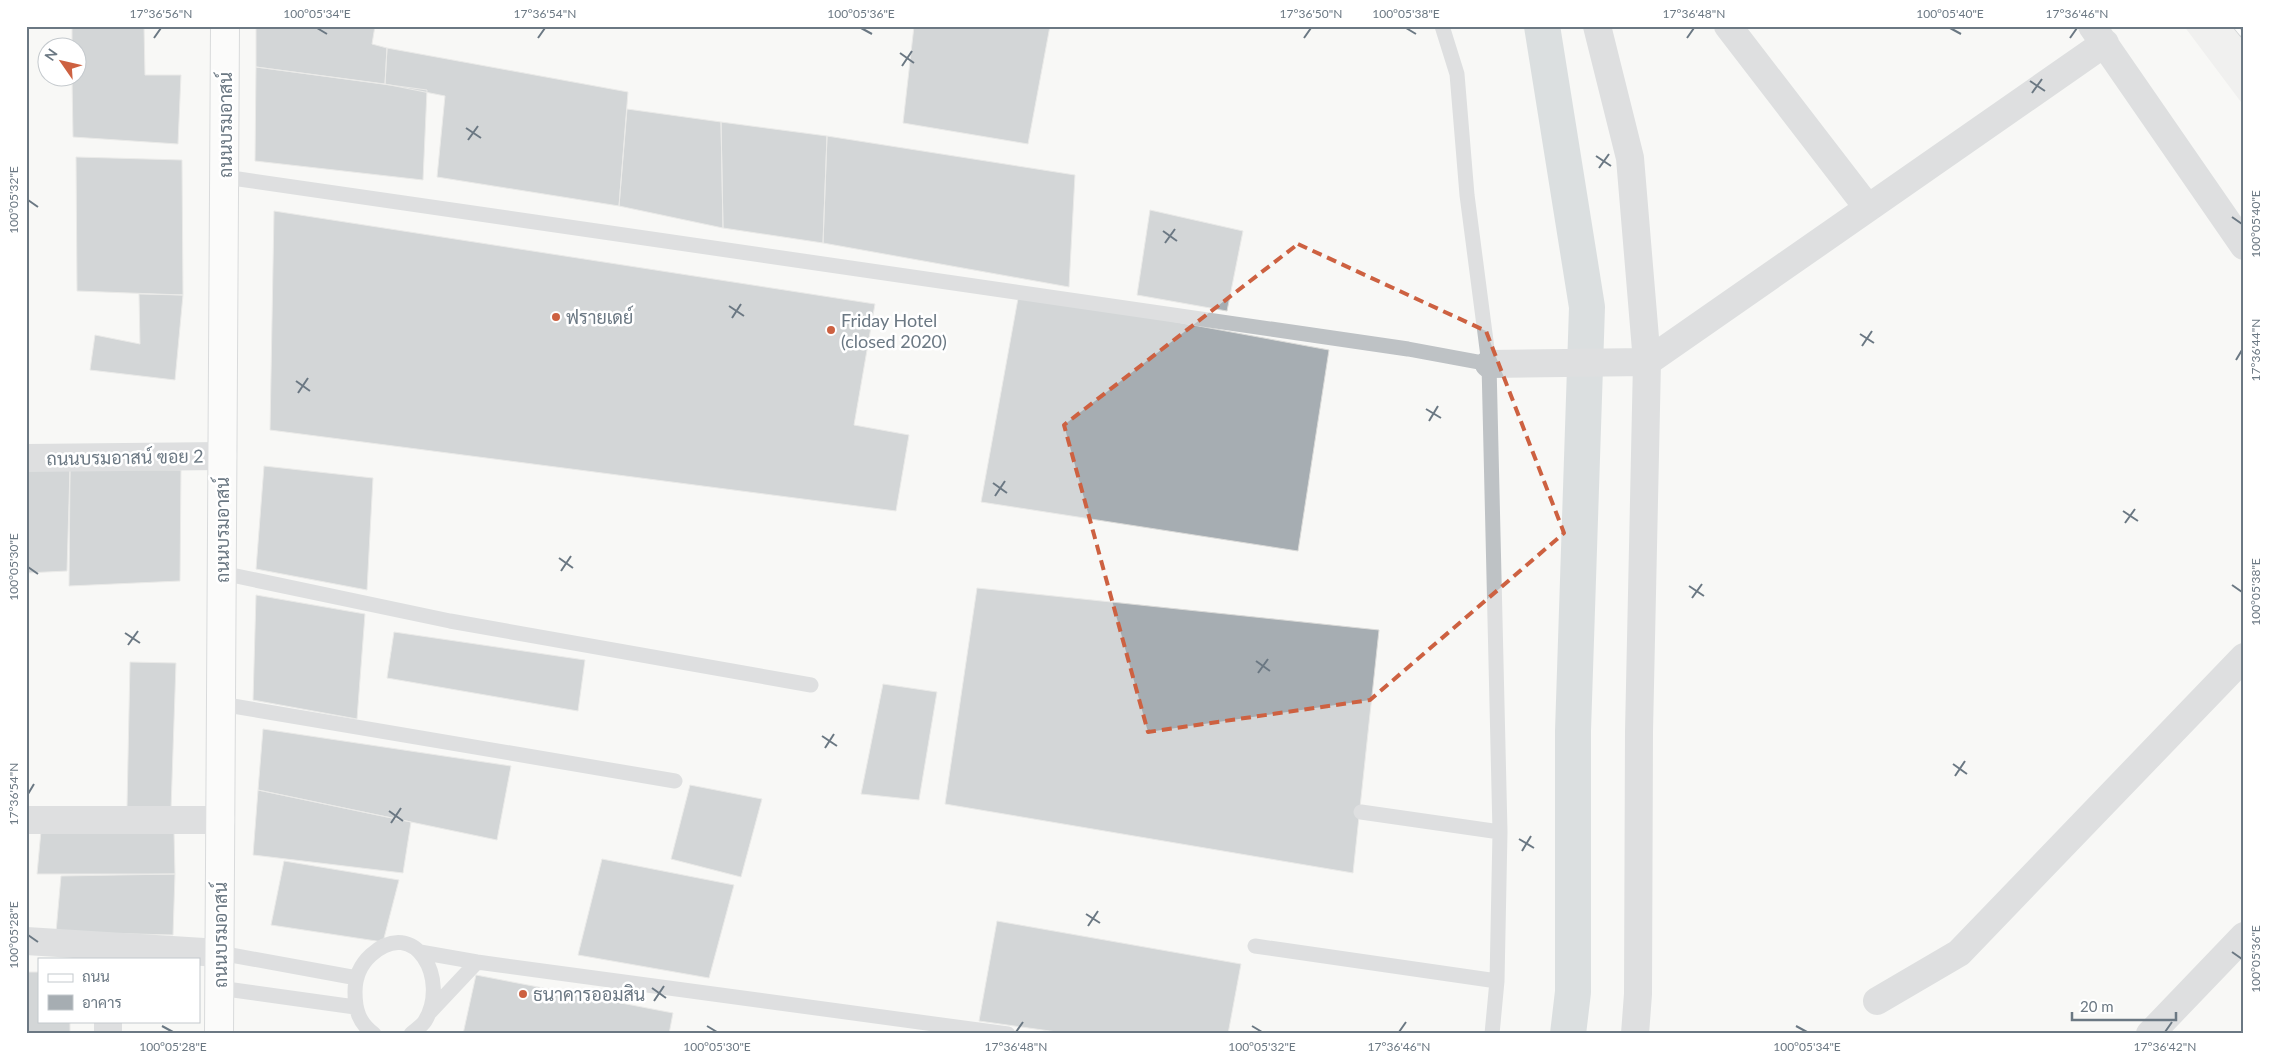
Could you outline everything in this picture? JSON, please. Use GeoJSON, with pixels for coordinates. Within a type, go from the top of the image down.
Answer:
{"type":"FeatureCollection","features":[{"type":"Feature","properties":{"kind":"main road","name":"ถนนบรมอาสน์"},"geometry":{"type":"LineString","coordinates":[[219,1034],[225,26]]}},
{"type":"Feature","properties":{"kind":"street"},"geometry":{"type":"LineString","coordinates":[[1597,26],[1630,158],[1647,362],[1639,732],[1638,994],[1634,1034]]}},
{"type":"Feature","properties":{"kind":"street"},"geometry":{"type":"LineString","coordinates":[[1728,26],[1868,208]]}},
{"type":"Feature","properties":{"kind":"street"},"geometry":{"type":"LineString","coordinates":[[1489,364],[1647,362],[1868,208],[2099,35],[2244,246]]}},
{"type":"Feature","properties":{"kind":"street","name":"ถนนบรมอาสน์ ฃอย 2"},"geometry":{"type":"LineString","coordinates":[[26,458],[223,456]]}},
{"type":"Feature","properties":{"kind":"street"},"geometry":{"type":"LineString","coordinates":[[1877,1001],[1959,953],[2244,657]]}},
{"type":"Feature","properties":{"kind":"street"},"geometry":{"type":"LineString","coordinates":[[26,820],[221,820]]}},
{"type":"Feature","properties":{"kind":"street"},"geometry":{"type":"LineString","coordinates":[[2150,1034],[2244,936]]}},
{"type":"Feature","properties":{"kind":"street"},"geometry":{"type":"LineString","coordinates":[[26,942],[110,952],[220,953]]}},
{"type":"Feature","properties":{"kind":"lane"},"geometry":{"type":"LineString","coordinates":[[1442,26],[1457,74],[1468,195],[1489,364],[1500,832],[1497,981],[1492,1034]]}},
{"type":"Feature","properties":{"kind":"lane"},"geometry":{"type":"LineString","coordinates":[[224,177],[1408,349],[1489,364]]}},
{"type":"Feature","properties":{"kind":"lane"},"geometry":{"type":"LineString","coordinates":[[222,573],[450,621],[811,685]]}},
{"type":"Feature","properties":{"kind":"lane"},"geometry":{"type":"LineString","coordinates":[[221,704],[675,781]]}},
{"type":"Feature","properties":{"kind":"lane"},"geometry":{"type":"LineString","coordinates":[[1361,812],[1500,832]]}},
{"type":"Feature","properties":{"kind":"lane"},"geometry":{"type":"LineString","coordinates":[[374,1034],[364,1026],[355,1007],[355,985],[361,964],[382,946],[399,942],[420,952],[477,962],[1008,1034]]}},
{"type":"Feature","properties":{"kind":"lane"},"geometry":{"type":"LineString","coordinates":[[1255,946],[1497,981]]}},
{"type":"Feature","properties":{"kind":"lane"},"geometry":{"type":"LineString","coordinates":[[411,1034],[424,1022],[433,999],[432,971],[420,952]]}},
{"type":"Feature","properties":{"kind":"lane"},"geometry":{"type":"LineString","coordinates":[[220,953],[357,978]]}},
{"type":"Feature","properties":{"kind":"lane"},"geometry":{"type":"LineString","coordinates":[[427,1016],[477,962]]}},
{"type":"Feature","properties":{"kind":"lane"},"geometry":{"type":"LineString","coordinates":[[219,988],[355,1007]]}},
{"type":"Feature","properties":{"kind":"highlighted area"},"geometry":{"type":"Polygon","coordinates":[[[1298,244],[1486,331],[1564,533],[1370,700],[1148,732],[1064,425],[1298,244]]]}},
{"type":"Feature","properties":{"kind":"shaded area"},"geometry":{"type":"Polygon","coordinates":[[[2184,26],[2244,26],[2244,106],[2184,26]]]}},
{"type":"Feature","properties":{"kind":"building"},"geometry":{"type":"Polygon","coordinates":[[[72,26],[144,26],[145,75],[181,75],[178,144],[73,137],[72,88],[88,88],[88,38],[72,38],[72,26]]]}},
{"type":"Feature","properties":{"kind":"building"},"geometry":{"type":"Polygon","coordinates":[[[256,26],[375,26],[372,44],[387,48],[385,84],[256,67],[256,26]]]}},
{"type":"Feature","properties":{"kind":"building"},"geometry":{"type":"Polygon","coordinates":[[[914,26],[1050,26],[1028,144],[903,123],[914,26]]]}},
{"type":"Feature","properties":{"kind":"building"},"geometry":{"type":"Polygon","coordinates":[[[387,48],[628,92],[619,206],[437,177],[445,96],[385,84],[387,48]]]}},
{"type":"Feature","properties":{"kind":"building"},"geometry":{"type":"Polygon","coordinates":[[[256,67],[427,90],[423,180],[255,161],[256,67]]]}},
{"type":"Feature","properties":{"kind":"building"},"geometry":{"type":"Polygon","coordinates":[[[627,109],[721,122],[723,228],[619,206],[627,109]]]}},
{"type":"Feature","properties":{"kind":"building"},"geometry":{"type":"Polygon","coordinates":[[[721,122],[827,136],[823,243],[723,228],[721,122]]]}},
{"type":"Feature","properties":{"kind":"building"},"geometry":{"type":"Polygon","coordinates":[[[827,136],[1075,175],[1069,287],[823,243],[827,136]]]}},
{"type":"Feature","properties":{"kind":"building"},"geometry":{"type":"Polygon","coordinates":[[[76,157],[182,160],[183,295],[77,291],[76,157]]]}},
{"type":"Feature","properties":{"kind":"building"},"geometry":{"type":"Polygon","coordinates":[[[1150,210],[1243,231],[1227,311],[1137,295],[1150,210]]]}},
{"type":"Feature","properties":{"kind":"building"},"geometry":{"type":"Polygon","coordinates":[[[274,211],[875,304],[854,425],[909,435],[896,511],[270,430],[274,211]]]}},
{"type":"Feature","properties":{"kind":"building"},"geometry":{"type":"Polygon","coordinates":[[[1019,293],[1329,350],[1298,551],[981,502],[1019,293]]]}},
{"type":"Feature","properties":{"kind":"building"},"geometry":{"type":"Polygon","coordinates":[[[139,294],[183,295],[175,380],[90,370],[95,335],[140,344],[139,294]]]}},
{"type":"Feature","properties":{"kind":"building"},"geometry":{"type":"Polygon","coordinates":[[[264,466],[373,478],[367,590],[256,569],[264,466]]]}},
{"type":"Feature","properties":{"kind":"building"},"geometry":{"type":"Polygon","coordinates":[[[70,469],[67,571],[26,573],[26,470],[70,469]]]}},
{"type":"Feature","properties":{"kind":"building"},"geometry":{"type":"Polygon","coordinates":[[[70,469],[181,470],[180,581],[69,586],[70,469]]]}},
{"type":"Feature","properties":{"kind":"building"},"geometry":{"type":"Polygon","coordinates":[[[977,588],[1379,630],[1353,873],[945,804],[977,588]]]}},
{"type":"Feature","properties":{"kind":"building"},"geometry":{"type":"Polygon","coordinates":[[[256,595],[365,614],[357,719],[253,700],[256,595]]]}},
{"type":"Feature","properties":{"kind":"building"},"geometry":{"type":"Polygon","coordinates":[[[394,632],[585,660],[578,711],[387,678],[394,632]]]}},
{"type":"Feature","properties":{"kind":"building"},"geometry":{"type":"Polygon","coordinates":[[[130,662],[176,663],[171,810],[127,807],[130,662]]]}},
{"type":"Feature","properties":{"kind":"building"},"geometry":{"type":"Polygon","coordinates":[[[883,684],[937,692],[919,800],[861,794],[883,684]]]}},
{"type":"Feature","properties":{"kind":"building"},"geometry":{"type":"Polygon","coordinates":[[[263,729],[511,766],[497,840],[258,790],[263,729]]]}},
{"type":"Feature","properties":{"kind":"building"},"geometry":{"type":"Polygon","coordinates":[[[690,785],[762,799],[741,877],[671,859],[690,785]]]}},
{"type":"Feature","properties":{"kind":"building"},"geometry":{"type":"Polygon","coordinates":[[[258,790],[411,822],[403,873],[253,855],[258,790]]]}},
{"type":"Feature","properties":{"kind":"building"},"geometry":{"type":"Polygon","coordinates":[[[41,831],[174,831],[175,874],[37,874],[41,831]]]}},
{"type":"Feature","properties":{"kind":"building"},"geometry":{"type":"Polygon","coordinates":[[[602,859],[734,885],[709,978],[578,955],[602,859]]]}},
{"type":"Feature","properties":{"kind":"building"},"geometry":{"type":"Polygon","coordinates":[[[284,861],[399,880],[383,942],[271,925],[284,861]]]}},
{"type":"Feature","properties":{"kind":"building"},"geometry":{"type":"Polygon","coordinates":[[[175,874],[173,935],[56,932],[61,876],[175,874]]]}},
{"type":"Feature","properties":{"kind":"building"},"geometry":{"type":"Polygon","coordinates":[[[997,921],[1241,964],[1228,1034],[1071,1034],[979,1021],[997,921]]]}},
{"type":"Feature","properties":{"kind":"building"},"geometry":{"type":"Polygon","coordinates":[[[26,972],[38,972],[38,1022],[70,1022],[70,1034],[26,1034],[26,972]]]}},
{"type":"Feature","properties":{"kind":"building","name":"ธนาคารออมสิน"},"geometry":{"type":"Polygon","coordinates":[[[476,975],[673,1013],[669,1034],[463,1034],[476,975]]]}},
{"type":"Feature","properties":{"kind":"waterway"},"geometry":{"type":"LineString","coordinates":[[1542,26],[1587,307],[1573,731],[1573,992],[1568,1034]]}},
{"type":"Feature","properties":{"kind":"railway"},"geometry":{"type":"LineString","coordinates":[[2235,26],[2244,37]]}},
{"type":"Feature","properties":{"kind":"place","name":"ฟรายเดย์"},"geometry":{"type":"Point","coordinates":[556,317]}},
{"type":"Feature","properties":{"kind":"place","name":"Friday Hotel (closed 2020)"},"geometry":{"type":"Point","coordinates":[831,330]}},
{"type":"Feature","properties":{"kind":"place","name":"ธนาคารออมสิน"},"geometry":{"type":"Point","coordinates":[523,994]}}]}
